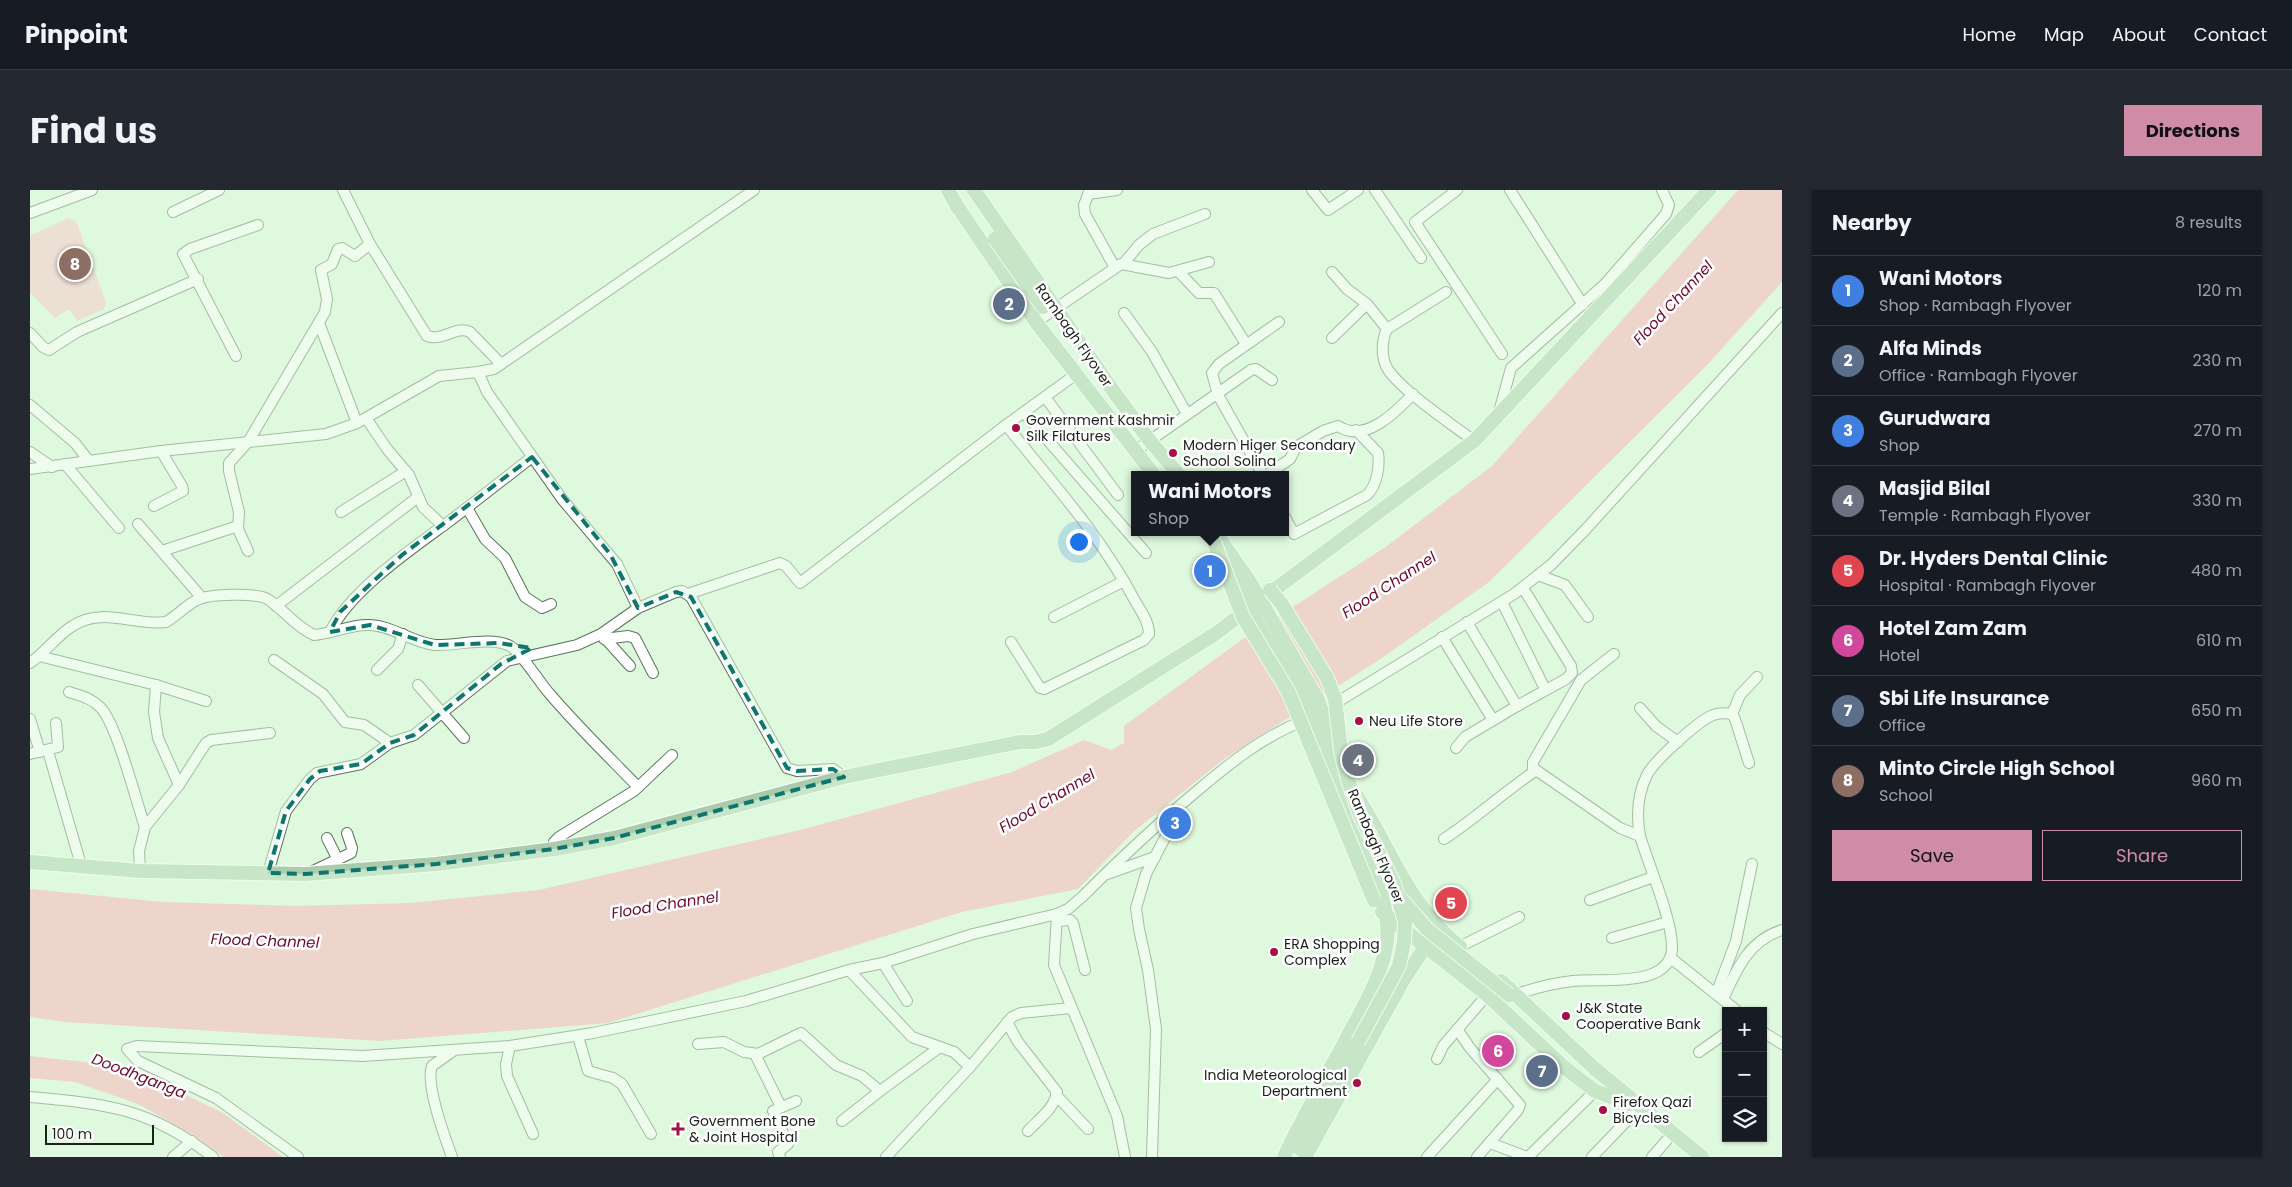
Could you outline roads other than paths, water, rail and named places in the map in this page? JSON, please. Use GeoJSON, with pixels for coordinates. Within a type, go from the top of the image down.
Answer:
{"type":"FeatureCollection","features":[{"type":"Feature","properties":{"kind":"main road"},"geometry":{"type":"LineString","coordinates":[[948,190],[1036,322],[1151,471]]}},
{"type":"Feature","properties":{"kind":"main road","name":"Rambagh Flyover"},"geometry":{"type":"LineString","coordinates":[[964,190],[1029,288],[1164,471]]}},
{"type":"Feature","properties":{"kind":"main road"},"geometry":{"type":"LineString","coordinates":[[970,190],[994,230],[1051,312],[1170,471]]}},
{"type":"Feature","properties":{"kind":"main road","name":"Rambagh Flyover"},"geometry":{"type":"LineString","coordinates":[[974,190],[1114,392],[1150,441],[1176,471]]}},
{"type":"Feature","properties":{"kind":"main road"},"geometry":{"type":"LineString","coordinates":[[30,862],[140,870],[305,874],[436,864],[554,849],[614,838],[844,777],[1020,742],[1036,742],[1048,739],[1215,634],[1258,611],[1474,441],[1709,190]]}},
{"type":"Feature","properties":{"kind":"main road"},"geometry":{"type":"LineString","coordinates":[[1206,536],[1235,574],[1315,709],[1341,765],[1420,908],[1459,947],[1513,994],[1584,1066],[1594,1068],[1640,1108],[1674,1132],[1702,1157]]}},
{"type":"Feature","properties":{"kind":"main road","name":"Rambagh Flyover"},"geometry":{"type":"LineString","coordinates":[[1212,536],[1243,618],[1288,691],[1377,908],[1488,995],[1565,1068],[1595,1091],[1640,1108]]}},
{"type":"Feature","properties":{"kind":"main road"},"geometry":{"type":"LineString","coordinates":[[1218,536],[1250,582],[1258,611]]}},
{"type":"Feature","properties":{"kind":"main road","name":"Rambagh Flyover"},"geometry":{"type":"LineString","coordinates":[[1226,536],[1247,566],[1281,603],[1327,678],[1336,699],[1341,751],[1348,780],[1360,815],[1400,898],[1406,932],[1399,966],[1320,1109],[1296,1157]]}},
{"type":"Feature","properties":{"kind":"main road"},"geometry":{"type":"LineString","coordinates":[[1284,1157],[1299,1125],[1369,997],[1380,970],[1387,939],[1386,915],[1382,895],[1321,749],[1315,709]]}},
{"type":"Feature","properties":{"kind":"main road"},"geometry":{"type":"LineString","coordinates":[[1400,898],[1427,929],[1513,994]]}},
{"type":"Feature","properties":{"kind":"main road"},"geometry":{"type":"LineString","coordinates":[[1320,1109],[1329,1109],[1412,956],[1423,945]]}},
{"type":"Feature","properties":{"kind":"main road"},"geometry":{"type":"LineString","coordinates":[[1305,1157],[1423,945]]}},
{"type":"Feature","properties":{"kind":"main road"},"geometry":{"type":"LineString","coordinates":[[1459,973],[1470,956]]}},
{"type":"Feature","properties":{"kind":"street"},"geometry":{"type":"LineString","coordinates":[[30,213],[92,190]]}},
{"type":"Feature","properties":{"kind":"street"},"geometry":{"type":"LineString","coordinates":[[173,212],[220,190]]}},
{"type":"Feature","properties":{"kind":"street"},"geometry":{"type":"LineString","coordinates":[[343,190],[370,244],[427,336],[434,339],[458,330],[465,330],[470,332],[501,364]]}},
{"type":"Feature","properties":{"kind":"street"},"geometry":{"type":"LineString","coordinates":[[30,470],[161,451],[326,434],[362,421],[439,376],[478,372],[501,364],[754,190]]}},
{"type":"Feature","properties":{"kind":"street"},"geometry":{"type":"LineString","coordinates":[[1117,190],[1089,192],[1084,205],[1085,214],[1119,265],[1160,273],[1179,272],[1209,262]]}},
{"type":"Feature","properties":{"kind":"street"},"geometry":{"type":"LineString","coordinates":[[1312,190],[1328,210],[1358,190]]}},
{"type":"Feature","properties":{"kind":"street"},"geometry":{"type":"LineString","coordinates":[[1375,190],[1421,258]]}},
{"type":"Feature","properties":{"kind":"street"},"geometry":{"type":"LineString","coordinates":[[1457,190],[1415,222],[1502,354]]}},
{"type":"Feature","properties":{"kind":"street"},"geometry":{"type":"LineString","coordinates":[[1510,190],[1583,305]]}},
{"type":"Feature","properties":{"kind":"street"},"geometry":{"type":"LineString","coordinates":[[1498,417],[1511,368],[1605,284],[1669,210],[1668,200],[1662,190]]}},
{"type":"Feature","properties":{"kind":"street"},"geometry":{"type":"LineString","coordinates":[[1036,322],[1119,265],[1153,234],[1205,214]]}},
{"type":"Feature","properties":{"kind":"street"},"geometry":{"type":"LineString","coordinates":[[236,356],[198,279],[184,259],[183,254],[185,251],[258,225]]}},
{"type":"Feature","properties":{"kind":"street"},"geometry":{"type":"LineString","coordinates":[[248,551],[238,526],[239,512],[228,467],[231,459],[248,442],[319,323],[326,305],[321,270],[332,264],[338,249],[342,248],[355,256],[370,244]]}},
{"type":"Feature","properties":{"kind":"street"},"geometry":{"type":"LineString","coordinates":[[1179,272],[1199,293],[1214,293],[1246,344]]}},
{"type":"Feature","properties":{"kind":"street"},"geometry":{"type":"LineString","coordinates":[[1332,272],[1347,289],[1367,304],[1387,329]]}},
{"type":"Feature","properties":{"kind":"street"},"geometry":{"type":"LineString","coordinates":[[30,333],[49,350],[70,335],[198,279]]}},
{"type":"Feature","properties":{"kind":"street"},"geometry":{"type":"LineString","coordinates":[[1446,292],[1387,329],[1382,341],[1386,366],[1401,385],[1474,441]]}},
{"type":"Feature","properties":{"kind":"street"},"geometry":{"type":"LineString","coordinates":[[1332,338],[1367,304]]}},
{"type":"Feature","properties":{"kind":"street"},"geometry":{"type":"LineString","coordinates":[[1125,1157],[1117,1116],[1070,1008],[1053,960],[1057,918],[1170,813],[1251,748],[1523,588],[1586,530],[1782,312]]}},
{"type":"Feature","properties":{"kind":"street"},"geometry":{"type":"LineString","coordinates":[[1124,314],[1152,352],[1187,414]]}},
{"type":"Feature","properties":{"kind":"street"},"geometry":{"type":"LineString","coordinates":[[1261,471],[1218,394],[1213,379],[1214,368],[1279,322]]}},
{"type":"Feature","properties":{"kind":"street"},"geometry":{"type":"LineString","coordinates":[[319,323],[362,421],[406,471],[427,511],[444,526]]}},
{"type":"Feature","properties":{"kind":"street"},"geometry":{"type":"LineString","coordinates":[[1135,451],[1254,369],[1272,380]]}},
{"type":"Feature","properties":{"kind":"street"},"geometry":{"type":"LineString","coordinates":[[478,372],[487,392],[569,508],[610,554],[638,608]]}},
{"type":"Feature","properties":{"kind":"street"},"geometry":{"type":"LineString","coordinates":[[688,594],[780,563],[786,566],[800,583],[1006,425],[1075,375]]}},
{"type":"Feature","properties":{"kind":"street"},"geometry":{"type":"LineString","coordinates":[[1273,471],[1290,459],[1296,447],[1323,431],[1338,426],[1348,431],[1356,430],[1385,421],[1413,394]]}},
{"type":"Feature","properties":{"kind":"street"},"geometry":{"type":"LineString","coordinates":[[1045,397],[1118,495]]}},
{"type":"Feature","properties":{"kind":"street"},"geometry":{"type":"LineString","coordinates":[[30,405],[75,443],[89,461]]}},
{"type":"Feature","properties":{"kind":"street"},"geometry":{"type":"LineString","coordinates":[[1024,413],[1131,536]]}},
{"type":"Feature","properties":{"kind":"street"},"geometry":{"type":"LineString","coordinates":[[1006,425],[1086,524],[1124,581],[1149,628],[1149,634],[1144,640],[1044,689],[1040,688],[1011,642]]}},
{"type":"Feature","properties":{"kind":"street"},"geometry":{"type":"LineString","coordinates":[[1289,525],[1294,534],[1359,500],[1372,490],[1377,474],[1378,454],[1356,430]]}},
{"type":"Feature","properties":{"kind":"street"},"geometry":{"type":"LineString","coordinates":[[154,506],[183,491],[182,486],[161,451]]}},
{"type":"Feature","properties":{"kind":"street"},"geometry":{"type":"LineString","coordinates":[[30,452],[52,467]]}},
{"type":"Feature","properties":{"kind":"street"},"geometry":{"type":"LineString","coordinates":[[330,632],[340,612],[402,556],[444,526],[532,456]]}},
{"type":"Feature","properties":{"kind":"street"},"geometry":{"type":"LineString","coordinates":[[65,464],[119,528]]}},
{"type":"Feature","properties":{"kind":"street"},"geometry":{"type":"LineString","coordinates":[[341,512],[406,471]]}},
{"type":"Feature","properties":{"kind":"street"},"geometry":{"type":"LineString","coordinates":[[276,606],[418,497]]}},
{"type":"Feature","properties":{"kind":"street"},"geometry":{"type":"LineString","coordinates":[[467,508],[485,538],[505,558],[525,597],[542,608],[551,604]]}},
{"type":"Feature","properties":{"kind":"street"},"geometry":{"type":"LineString","coordinates":[[138,524],[202,598]]}},
{"type":"Feature","properties":{"kind":"street"},"geometry":{"type":"LineString","coordinates":[[162,551],[238,526]]}},
{"type":"Feature","properties":{"kind":"street"},"geometry":{"type":"LineString","coordinates":[[1131,536],[1146,553]]}},
{"type":"Feature","properties":{"kind":"street"},"geometry":{"type":"LineString","coordinates":[[1538,575],[1565,585],[1588,617]]}},
{"type":"Feature","properties":{"kind":"street"},"geometry":{"type":"LineString","coordinates":[[1054,616],[1124,581]]}},
{"type":"Feature","properties":{"kind":"street"},"geometry":{"type":"LineString","coordinates":[[1456,748],[1464,737],[1566,679],[1572,673],[1523,588]]}},
{"type":"Feature","properties":{"kind":"street"},"geometry":{"type":"LineString","coordinates":[[603,637],[638,608],[676,592],[682,591],[688,594],[788,768],[797,772],[833,768],[844,777]]}},
{"type":"Feature","properties":{"kind":"street"},"geometry":{"type":"LineString","coordinates":[[30,663],[75,624],[86,619],[108,617],[166,622],[202,598],[254,595],[268,600],[307,632],[314,635],[370,625],[388,628],[414,640],[435,645],[507,644],[514,648],[550,695],[638,787]]}},
{"type":"Feature","properties":{"kind":"street"},"geometry":{"type":"LineString","coordinates":[[1502,602],[1545,690]]}},
{"type":"Feature","properties":{"kind":"street"},"geometry":{"type":"LineString","coordinates":[[1466,622],[1517,706]]}},
{"type":"Feature","properties":{"kind":"street"},"geometry":{"type":"LineString","coordinates":[[377,670],[398,650],[403,634]]}},
{"type":"Feature","properties":{"kind":"street"},"geometry":{"type":"LineString","coordinates":[[268,873],[286,811],[310,779],[320,771],[361,764],[390,743],[414,735],[501,664],[520,657],[577,645],[603,637],[628,636],[635,638],[653,673]]}},
{"type":"Feature","properties":{"kind":"street"},"geometry":{"type":"LineString","coordinates":[[603,637],[630,666]]}},
{"type":"Feature","properties":{"kind":"street"},"geometry":{"type":"LineString","coordinates":[[1442,637],[1493,720]]}},
{"type":"Feature","properties":{"kind":"street"},"geometry":{"type":"LineString","coordinates":[[1614,654],[1581,680],[1533,762],[1534,770],[1620,828],[1640,836]]}},
{"type":"Feature","properties":{"kind":"street"},"geometry":{"type":"LineString","coordinates":[[40,656],[156,685],[206,701]]}},
{"type":"Feature","properties":{"kind":"street"},"geometry":{"type":"LineString","coordinates":[[274,660],[323,694],[345,722],[364,725],[390,743]]}},
{"type":"Feature","properties":{"kind":"street"},"geometry":{"type":"LineString","coordinates":[[1749,762],[1732,714],[1740,695],[1757,677]]}},
{"type":"Feature","properties":{"kind":"street"},"geometry":{"type":"LineString","coordinates":[[156,685],[154,712],[158,738],[179,785]]}},
{"type":"Feature","properties":{"kind":"street"},"geometry":{"type":"LineString","coordinates":[[418,685],[464,738]]}},
{"type":"Feature","properties":{"kind":"street"},"geometry":{"type":"LineString","coordinates":[[69,692],[90,699],[102,708],[117,740],[145,827]]}},
{"type":"Feature","properties":{"kind":"street"},"geometry":{"type":"LineString","coordinates":[[1640,708],[1656,726],[1678,742]]}},
{"type":"Feature","properties":{"kind":"street"},"geometry":{"type":"LineString","coordinates":[[1513,994],[1544,985],[1570,981],[1632,979],[1663,970],[1672,959],[1672,944],[1668,922],[1640,836],[1636,811],[1647,774],[1656,761],[1707,718],[1720,714],[1732,714]]}},
{"type":"Feature","properties":{"kind":"street"},"geometry":{"type":"LineString","coordinates":[[30,719],[39,752],[81,865]]}},
{"type":"Feature","properties":{"kind":"street"},"geometry":{"type":"LineString","coordinates":[[39,752],[56,749],[60,745],[56,723]]}},
{"type":"Feature","properties":{"kind":"street"},"geometry":{"type":"LineString","coordinates":[[140,870],[139,851],[145,827],[179,785],[209,741],[270,733]]}},
{"type":"Feature","properties":{"kind":"street"},"geometry":{"type":"LineString","coordinates":[[554,849],[554,842],[559,837],[638,787],[672,755]]}},
{"type":"Feature","properties":{"kind":"street"},"geometry":{"type":"LineString","coordinates":[[1444,839],[1486,810],[1506,791],[1534,770]]}},
{"type":"Feature","properties":{"kind":"street"},"geometry":{"type":"LineString","coordinates":[[1152,1157],[1151,1136],[1155,1094],[1156,1029],[1136,908],[1146,874],[1168,832],[1172,819],[1170,813]]}},
{"type":"Feature","properties":{"kind":"street"},"geometry":{"type":"LineString","coordinates":[[305,874],[352,852],[347,832]]}},
{"type":"Feature","properties":{"kind":"street"},"geometry":{"type":"LineString","coordinates":[[327,838],[338,860]]}},
{"type":"Feature","properties":{"kind":"street"},"geometry":{"type":"LineString","coordinates":[[1104,875],[1155,857]]}},
{"type":"Feature","properties":{"kind":"street"},"geometry":{"type":"LineString","coordinates":[[1720,996],[1736,942],[1752,864]]}},
{"type":"Feature","properties":{"kind":"street"},"geometry":{"type":"LineString","coordinates":[[1590,900],[1653,877]]}},
{"type":"Feature","properties":{"kind":"street"},"geometry":{"type":"LineString","coordinates":[[1459,947],[1519,917]]}},
{"type":"Feature","properties":{"kind":"street"},"geometry":{"type":"LineString","coordinates":[[298,1157],[216,1098],[138,1061],[127,1049],[137,1046],[363,1056],[510,1046],[578,1036],[746,1001],[849,970],[884,962],[973,934],[1057,918],[1070,920],[1073,923],[1085,970]]}},
{"type":"Feature","properties":{"kind":"street"},"geometry":{"type":"LineString","coordinates":[[1612,938],[1668,922]]}},
{"type":"Feature","properties":{"kind":"street"},"geometry":{"type":"LineString","coordinates":[[1720,996],[1748,952],[1766,936],[1782,930]]}},
{"type":"Feature","properties":{"kind":"street"},"geometry":{"type":"LineString","coordinates":[[1672,959],[1732,1007]]}},
{"type":"Feature","properties":{"kind":"street"},"geometry":{"type":"LineString","coordinates":[[884,962],[907,1001]]}},
{"type":"Feature","properties":{"kind":"street"},"geometry":{"type":"LineString","coordinates":[[849,970],[912,1038],[954,1052],[970,1067]]}},
{"type":"Feature","properties":{"kind":"street"},"geometry":{"type":"LineString","coordinates":[[1437,1059],[1443,1046],[1488,995]]}},
{"type":"Feature","properties":{"kind":"street"},"geometry":{"type":"LineString","coordinates":[[886,1157],[970,1067],[1012,1017],[1021,1013],[1070,1008]]}},
{"type":"Feature","properties":{"kind":"street"},"geometry":{"type":"LineString","coordinates":[[1007,1022],[1018,1042],[1055,1088],[1056,1096],[1050,1107],[1028,1131]]}},
{"type":"Feature","properties":{"kind":"street"},"geometry":{"type":"LineString","coordinates":[[1457,1029],[1470,1048],[1520,1105],[1477,1157]]}},
{"type":"Feature","properties":{"kind":"street"},"geometry":{"type":"LineString","coordinates":[[698,1044],[724,1042],[744,1052],[756,1054],[801,1033],[836,1065],[862,1076],[880,1092]]}},
{"type":"Feature","properties":{"kind":"street"},"geometry":{"type":"LineString","coordinates":[[1767,1034],[1780,1040]]}},
{"type":"Feature","properties":{"kind":"street"},"geometry":{"type":"LineString","coordinates":[[578,1036],[588,1071],[613,1078],[622,1084],[651,1134]]}},
{"type":"Feature","properties":{"kind":"street"},"geometry":{"type":"LineString","coordinates":[[1699,1052],[1722,1036]]}},
{"type":"Feature","properties":{"kind":"street"},"geometry":{"type":"LineString","coordinates":[[510,1046],[506,1064],[507,1076],[533,1134]]}},
{"type":"Feature","properties":{"kind":"street"},"geometry":{"type":"LineString","coordinates":[[842,1121],[940,1047]]}},
{"type":"Feature","properties":{"kind":"street"},"geometry":{"type":"LineString","coordinates":[[452,1157],[442,1132],[430,1072],[437,1062],[454,1050]]}},
{"type":"Feature","properties":{"kind":"street"},"geometry":{"type":"LineString","coordinates":[[756,1054],[781,1107]]}},
{"type":"Feature","properties":{"kind":"street"},"geometry":{"type":"LineString","coordinates":[[1427,1157],[1498,1080]]}},
{"type":"Feature","properties":{"kind":"street"},"geometry":{"type":"LineString","coordinates":[[1490,1143],[1528,1157],[1595,1091]]}},
{"type":"Feature","properties":{"kind":"street"},"geometry":{"type":"LineString","coordinates":[[1056,1096],[1088,1129]]}},
{"type":"Feature","properties":{"kind":"street"},"geometry":{"type":"LineString","coordinates":[[30,1097],[94,1103],[121,1108],[148,1117],[192,1141],[213,1157]]}},
{"type":"Feature","properties":{"kind":"street"},"geometry":{"type":"LineString","coordinates":[[780,1157],[778,1152],[788,1144],[773,1113],[774,1110],[796,1101]]}},
{"type":"Feature","properties":{"kind":"street"},"geometry":{"type":"LineString","coordinates":[[1592,1157],[1640,1108]]}},
{"type":"Feature","properties":{"kind":"street"},"geometry":{"type":"LineString","coordinates":[[1652,1157],[1674,1132]]}},
{"type":"Feature","properties":{"kind":"street"},"geometry":{"type":"LineString","coordinates":[[173,1157],[192,1141]]}},
{"type":"Feature","properties":{"kind":"water","name":"Flood Channel"},"geometry":{"type":"Polygon","coordinates":[[[1738,190],[1782,190],[1782,282],[1708,364],[1489,582],[1382,658],[1224,759],[1133,832],[1078,889],[962,912],[608,1023],[380,1041],[65,1022],[30,1017],[30,889],[163,902],[296,906],[410,903],[539,890],[804,829],[1012,772],[1084,740],[1111,750],[1124,743],[1124,726],[1237,643],[1387,546],[1492,466],[1738,190]]]}},
{"type":"Feature","properties":{"kind":"water"},"geometry":{"type":"Polygon","coordinates":[[[30,1056],[93,1063],[178,1091],[223,1113],[283,1157],[224,1157],[195,1136],[138,1104],[75,1082],[30,1078],[30,1056]]]}},
{"type":"Feature","properties":{"kind":"place","name":"Minto Circle High School"},"geometry":{"type":"Point","coordinates":[75,264]}},
{"type":"Feature","properties":{"kind":"place","name":"Alfa Minds"},"geometry":{"type":"Point","coordinates":[1009,304]}},
{"type":"Feature","properties":{"kind":"place","name":"Government Kashmir Silk Filatures"},"geometry":{"type":"Point","coordinates":[1016,428]}},
{"type":"Feature","properties":{"kind":"place","name":"Modern Higer Secondary School Solina"},"geometry":{"type":"Point","coordinates":[1173,453]}},
{"type":"Feature","properties":{"kind":"place","name":"Wani Motors"},"geometry":{"type":"Point","coordinates":[1210,571]}},
{"type":"Feature","properties":{"kind":"place","name":"Neu Life Store"},"geometry":{"type":"Point","coordinates":[1359,721]}},
{"type":"Feature","properties":{"kind":"place","name":"Masjid Bilal"},"geometry":{"type":"Point","coordinates":[1358,760]}},
{"type":"Feature","properties":{"kind":"place","name":"Gurudwara"},"geometry":{"type":"Point","coordinates":[1175,823]}},
{"type":"Feature","properties":{"kind":"place","name":"Dr. Hyders Dental Clinic"},"geometry":{"type":"Point","coordinates":[1451,903]}},
{"type":"Feature","properties":{"kind":"place","name":"ERA Shopping Complex"},"geometry":{"type":"Point","coordinates":[1274,952]}},
{"type":"Feature","properties":{"kind":"place","name":"J&K State Cooperative Bank"},"geometry":{"type":"Point","coordinates":[1566,1016]}},
{"type":"Feature","properties":{"kind":"place","name":"Hotel Zam Zam"},"geometry":{"type":"Point","coordinates":[1498,1051]}},
{"type":"Feature","properties":{"kind":"place","name":"Sbi Life Insurance"},"geometry":{"type":"Point","coordinates":[1542,1071]}},
{"type":"Feature","properties":{"kind":"place","name":"India Meteorological Department"},"geometry":{"type":"Point","coordinates":[1357,1083]}},
{"type":"Feature","properties":{"kind":"place","name":"Firefox Qazi Bicycles"},"geometry":{"type":"Point","coordinates":[1603,1110]}},
{"type":"Feature","properties":{"kind":"place","name":"Government Bone & Joint Hospital"},"geometry":{"type":"Point","coordinates":[678,1129]}},
{"type":"Feature","properties":{"kind":"water label","name":"Doodhganga"},"geometry":{"type":"Point","coordinates":[139,1076]}}]}
